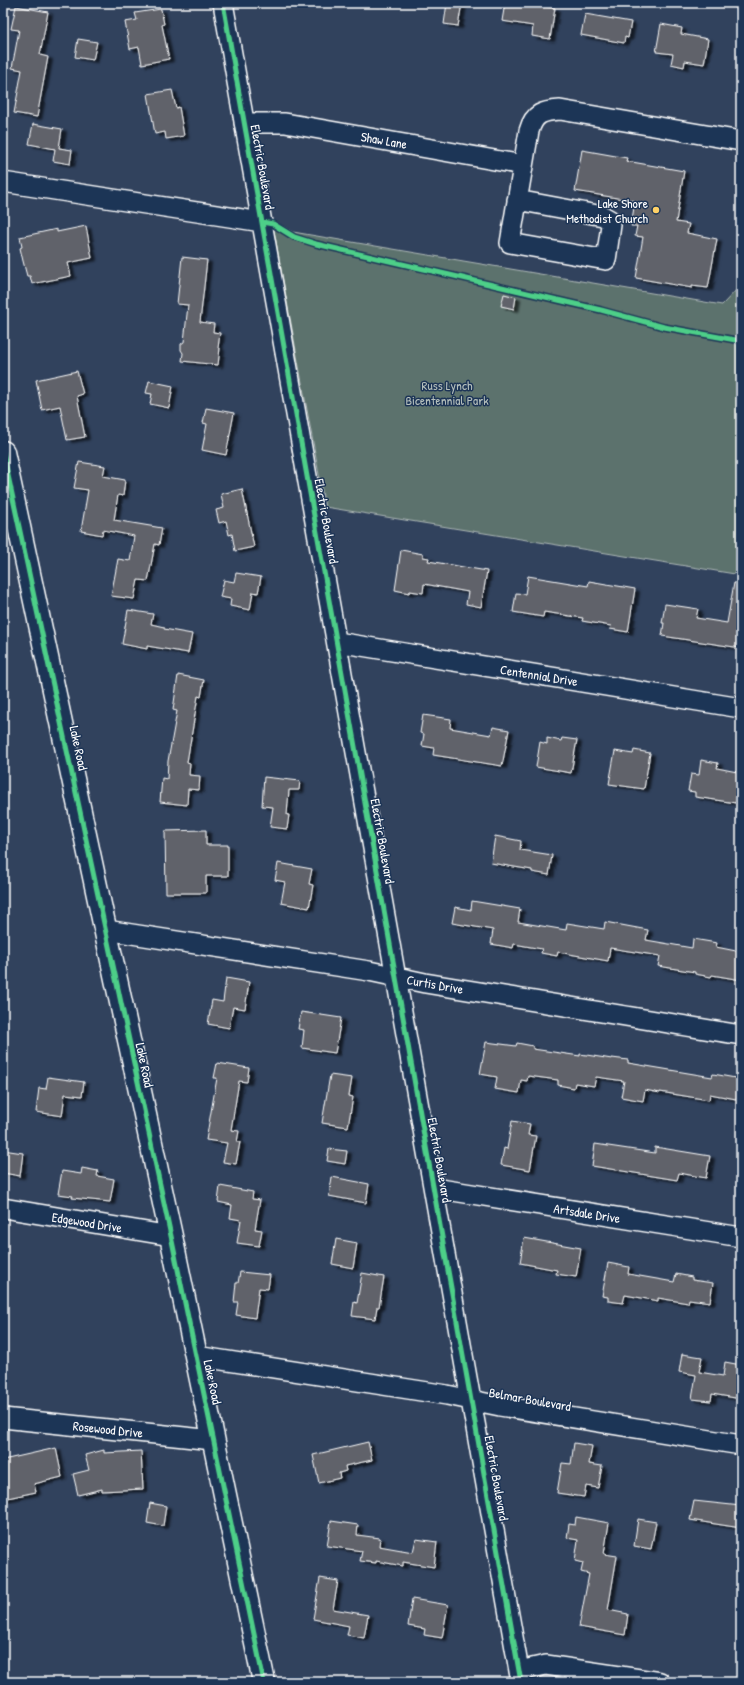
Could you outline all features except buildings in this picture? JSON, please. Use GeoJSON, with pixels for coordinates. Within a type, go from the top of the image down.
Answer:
{"type":"FeatureCollection","features":[{"type":"Feature","properties":{"kind":"main road","name":"Lake Road"},"geometry":{"type":"LineString","coordinates":[[3,452],[171,1236],[264,1682]]}},
{"type":"Feature","properties":{"kind":"street","name":"Electric Boulevard"},"geometry":{"type":"LineString","coordinates":[[223,3],[520,1676]]}},
{"type":"Feature","properties":{"kind":"street"},"geometry":{"type":"LineString","coordinates":[[517,200],[603,216],[610,220],[611,225],[606,260],[510,243],[517,200],[523,165],[531,123],[535,117],[549,111],[560,110],[741,141]]}},
{"type":"Feature","properties":{"kind":"street","name":"Shaw Lane"},"geometry":{"type":"LineString","coordinates":[[244,122],[285,123],[523,165]]}},
{"type":"Feature","properties":{"kind":"street"},"geometry":{"type":"LineString","coordinates":[[3,182],[262,222]]}},
{"type":"Feature","properties":{"kind":"street","name":"Centennial Drive"},"geometry":{"type":"LineString","coordinates":[[337,642],[741,708]]}},
{"type":"Feature","properties":{"kind":"street","name":"Curtis Drive"},"geometry":{"type":"LineString","coordinates":[[106,930],[369,971],[425,984],[741,1036]]}},
{"type":"Feature","properties":{"kind":"street","name":"Artsdale Drive"},"geometry":{"type":"LineString","coordinates":[[434,1188],[741,1237]]}},
{"type":"Feature","properties":{"kind":"street","name":"Edgewood Drive"},"geometry":{"type":"LineString","coordinates":[[3,1208],[171,1236]]}},
{"type":"Feature","properties":{"kind":"street","name":"Belmar Boulevard"},"geometry":{"type":"LineString","coordinates":[[196,1356],[741,1445]]}},
{"type":"Feature","properties":{"kind":"street","name":"Rosewood Drive"},"geometry":{"type":"LineString","coordinates":[[3,1418],[213,1440]]}},
{"type":"Feature","properties":{"kind":"street"},"geometry":{"type":"LineString","coordinates":[[520,1676],[546,1665],[660,1682]]}},
{"type":"Feature","properties":{"kind":"green space","name":"Russ Lynch Bicentennial Park"},"geometry":{"type":"Polygon","coordinates":[[[272,220],[293,232],[722,305],[741,285],[741,575],[325,507],[272,220]]]}},
{"type":"Feature","properties":{"kind":"cycle path"},"geometry":{"type":"LineString","coordinates":[[223,3],[521,1682]]}},
{"type":"Feature","properties":{"kind":"cycle path"},"geometry":{"type":"LineString","coordinates":[[262,222],[273,224],[294,237],[316,244],[601,310],[664,327],[741,341]]}},
{"type":"Feature","properties":{"kind":"cycle path"},"geometry":{"type":"LineString","coordinates":[[3,452],[171,1236],[264,1682]]}},
{"type":"Feature","properties":{"kind":"place","name":"Lake Shore Methodist Church"},"geometry":{"type":"Point","coordinates":[656,210]}}]}
